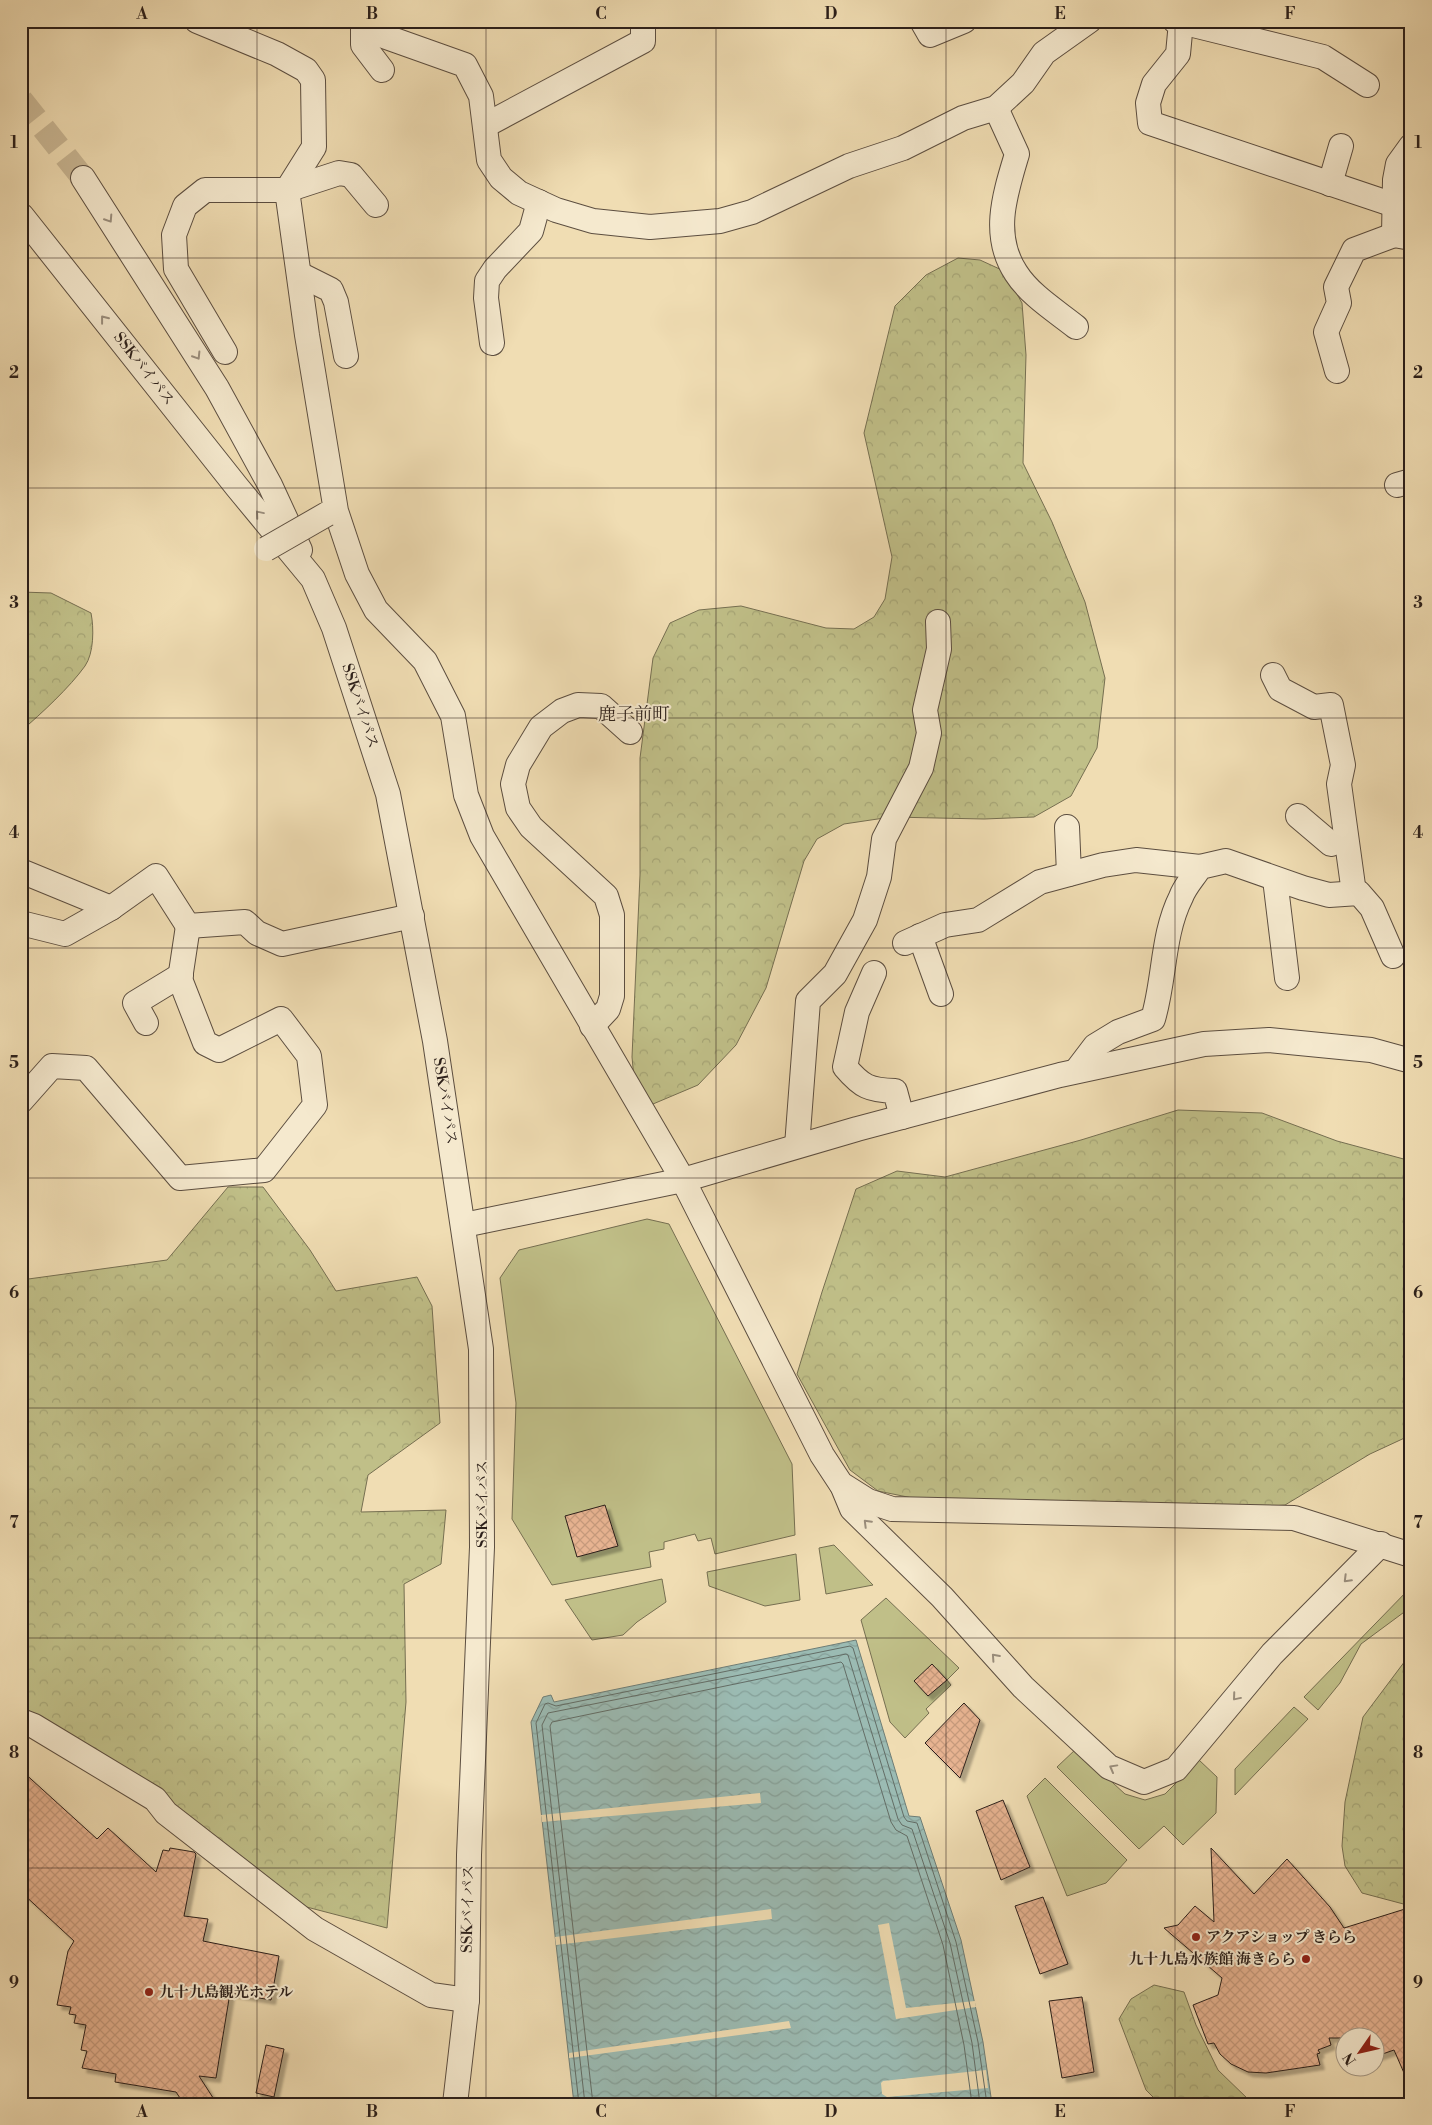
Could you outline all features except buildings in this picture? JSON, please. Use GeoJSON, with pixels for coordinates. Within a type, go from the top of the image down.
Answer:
{"type":"FeatureCollection","features":[{"type":"Feature","properties":{"kind":"street"},"geometry":{"type":"LineString","coordinates":[[197,21],[277,54],[306,70],[313,80],[314,147],[287,190],[332,512],[357,574],[376,610],[425,661],[453,716],[466,795],[482,836],[683,1180],[822,1455],[841,1484],[852,1509],[942,1598],[1022,1687],[1109,1767],[1144,1782],[1176,1770],[1272,1654],[1382,1544]]}},
{"type":"Feature","properties":{"kind":"street"},"geometry":{"type":"LineString","coordinates":[[365,21],[363,46],[382,70]]}},
{"type":"Feature","properties":{"kind":"street"},"geometry":{"type":"LineString","coordinates":[[365,21],[375,33],[464,65],[482,96],[489,160],[501,178],[520,194],[556,210],[603,222],[650,227],[720,220],[752,212],[849,166],[903,148],[963,118],[996,108],[1023,83],[1044,53],[1068,28],[1089,21]]}},
{"type":"Feature","properties":{"kind":"street"},"geometry":{"type":"LineString","coordinates":[[486,124],[643,41],[643,21]]}},
{"type":"Feature","properties":{"kind":"street"},"geometry":{"type":"LineString","coordinates":[[922,21],[930,35],[964,21]]}},
{"type":"Feature","properties":{"kind":"street"},"geometry":{"type":"LineString","coordinates":[[1367,85],[1322,57],[1178,22],[1178,54],[1154,84],[1148,103],[1150,123],[1394,206]]}},
{"type":"Feature","properties":{"kind":"street"},"geometry":{"type":"LineString","coordinates":[[996,108],[1017,154],[1009,181],[1001,231],[1004,249],[1016,274],[1034,293],[1076,328]]}},
{"type":"Feature","properties":{"kind":"street"},"geometry":{"type":"LineString","coordinates":[[1330,184],[1341,146]]}},
{"type":"Feature","properties":{"kind":"street"},"geometry":{"type":"LineString","coordinates":[[1337,371],[1326,332],[1339,303],[1336,287],[1354,250],[1402,236],[1394,206],[1395,180],[1398,164],[1411,146]]}},
{"type":"Feature","properties":{"kind":"street"},"geometry":{"type":"LineString","coordinates":[[225,352],[176,269],[174,234],[185,206],[205,190],[287,190],[340,173],[352,175],[376,205]]}},
{"type":"Feature","properties":{"kind":"street"},"geometry":{"type":"LineString","coordinates":[[82,178],[217,388],[270,485],[313,579]]}},
{"type":"Feature","properties":{"kind":"street"},"geometry":{"type":"LineString","coordinates":[[492,343],[486,298],[487,281],[495,268],[531,231],[539,202]]}},
{"type":"Feature","properties":{"kind":"street","name":"SSKバイパス"},"geometry":{"type":"LineString","coordinates":[[22,216],[237,487],[313,579],[334,628],[388,794],[435,1041],[464,1225],[481,1349],[482,1547],[469,1855],[467,2000],[455,2104]]}},
{"type":"Feature","properties":{"kind":"street"},"geometry":{"type":"LineString","coordinates":[[299,274],[331,290],[336,302],[346,356]]}},
{"type":"Feature","properties":{"kind":"street"},"geometry":{"type":"LineString","coordinates":[[266,549],[332,512]]}},
{"type":"Feature","properties":{"kind":"street"},"geometry":{"type":"LineString","coordinates":[[797,1146],[808,1001],[835,974],[865,920],[880,877],[884,839],[922,768],[929,733],[925,710],[939,649],[938,622]]}},
{"type":"Feature","properties":{"kind":"street"},"geometry":{"type":"LineString","coordinates":[[1273,675],[1280,689],[1314,707],[1331,705],[1343,765],[1339,784],[1347,894]]}},
{"type":"Feature","properties":{"kind":"street"},"geometry":{"type":"LineString","coordinates":[[592,1026],[608,1008],[612,996],[612,915],[610,903],[606,896],[531,827],[518,808],[513,784],[518,765],[540,727],[562,711],[578,705],[601,706],[630,732]]}},
{"type":"Feature","properties":{"kind":"street"},"geometry":{"type":"LineString","coordinates":[[1298,816],[1331,837],[1347,894]]}},
{"type":"Feature","properties":{"kind":"street"},"geometry":{"type":"LineString","coordinates":[[1067,827],[1069,874]]}},
{"type":"Feature","properties":{"kind":"street"},"geometry":{"type":"LineString","coordinates":[[941,994],[912,940],[945,925],[978,920],[1040,882],[1103,865],[1136,860],[1200,867],[1226,862],[1329,895],[1359,893],[1372,908],[1393,956]]}},
{"type":"Feature","properties":{"kind":"street"},"geometry":{"type":"LineString","coordinates":[[1076,1071],[1095,1046],[1118,1032],[1152,1019],[1159,1000],[1166,942],[1180,896],[1200,867]]}},
{"type":"Feature","properties":{"kind":"street"},"geometry":{"type":"LineString","coordinates":[[21,871],[111,908]]}},
{"type":"Feature","properties":{"kind":"street"},"geometry":{"type":"LineString","coordinates":[[21,923],[65,934],[111,908],[156,876],[188,926],[180,979],[206,1043],[219,1050],[281,1019],[310,1056],[315,1105],[264,1170],[180,1178],[86,1068],[52,1066],[21,1101]]}},
{"type":"Feature","properties":{"kind":"street"},"geometry":{"type":"LineString","coordinates":[[1275,879],[1287,978]]}},
{"type":"Feature","properties":{"kind":"street"},"geometry":{"type":"LineString","coordinates":[[188,926],[246,922],[257,933],[282,944],[412,916]]}},
{"type":"Feature","properties":{"kind":"street"},"geometry":{"type":"LineString","coordinates":[[874,972],[857,1012],[845,1067],[855,1079],[874,1090],[896,1091],[902,1117]]}},
{"type":"Feature","properties":{"kind":"street"},"geometry":{"type":"LineString","coordinates":[[146,1023],[134,1003],[181,975]]}},
{"type":"Feature","properties":{"kind":"street"},"geometry":{"type":"LineString","coordinates":[[464,1225],[683,1180],[797,1146],[1076,1071],[1204,1044],[1269,1040],[1371,1050],[1411,1061]]}},
{"type":"Feature","properties":{"kind":"street"},"geometry":{"type":"LineString","coordinates":[[841,1484],[868,1500],[892,1508],[1294,1518],[1382,1544],[1411,1555]]}},
{"type":"Feature","properties":{"kind":"street"},"geometry":{"type":"LineString","coordinates":[[892,1508],[900,1556]]}},
{"type":"Feature","properties":{"kind":"street"},"geometry":{"type":"LineString","coordinates":[[21,1721],[34,1726],[155,1799],[166,1814],[315,1929],[431,1995],[467,2000]]}},
{"type":"Feature","properties":{"kind":"green space"},"geometry":{"type":"Polygon","coordinates":[[[958,258],[980,260],[1004,271],[1022,303],[1026,355],[1023,463],[1052,522],[1085,602],[1105,678],[1097,748],[1071,796],[1034,817],[984,819],[891,817],[844,824],[817,839],[804,861],[766,988],[736,1045],[698,1085],[653,1104],[636,1099],[632,1057],[640,875],[640,758],[653,658],[670,623],[699,610],[741,606],[826,628],[854,629],[874,617],[885,599],[892,557],[864,433],[895,306],[926,275],[958,258]]]}},
{"type":"Feature","properties":{"kind":"green space"},"geometry":{"type":"Polygon","coordinates":[[[21,592],[51,593],[91,613],[93,633],[92,647],[85,666],[46,709],[21,731],[21,592]]]}},
{"type":"Feature","properties":{"kind":"green space"},"geometry":{"type":"Polygon","coordinates":[[[1178,1110],[1262,1113],[1337,1141],[1411,1161],[1411,1435],[1370,1454],[1285,1505],[1247,1508],[932,1502],[878,1491],[850,1470],[797,1374],[856,1189],[897,1171],[945,1177],[1081,1140],[1178,1110]]]}},
{"type":"Feature","properties":{"kind":"green space"},"geometry":{"type":"Polygon","coordinates":[[[228,1187],[263,1187],[310,1250],[336,1291],[417,1277],[432,1306],[440,1423],[368,1475],[361,1512],[446,1510],[441,1564],[404,1584],[406,1702],[387,1928],[299,1905],[181,1811],[21,1706],[21,1280],[167,1260],[228,1187]]]}},
{"type":"Feature","properties":{"kind":"green space"},"geometry":{"type":"Polygon","coordinates":[[[647,1219],[669,1224],[792,1464],[795,1535],[715,1554],[711,1538],[698,1541],[695,1534],[664,1542],[664,1549],[649,1552],[651,1567],[552,1585],[512,1519],[516,1403],[500,1278],[519,1250],[647,1219]]]}},
{"type":"Feature","properties":{"kind":"green space"},"geometry":{"type":"Polygon","coordinates":[[[834,1545],[873,1585],[826,1594],[819,1548],[834,1545]]]}},
{"type":"Feature","properties":{"kind":"green space"},"geometry":{"type":"Polygon","coordinates":[[[796,1554],[800,1600],[765,1606],[709,1586],[707,1572],[796,1554]]]}},
{"type":"Feature","properties":{"kind":"green space"},"geometry":{"type":"Polygon","coordinates":[[[662,1579],[666,1602],[637,1622],[623,1635],[592,1640],[565,1600],[662,1579]]]}},
{"type":"Feature","properties":{"kind":"green space"},"geometry":{"type":"Polygon","coordinates":[[[1411,1587],[1411,1607],[1361,1644],[1340,1683],[1318,1710],[1304,1697],[1411,1587]]]}},
{"type":"Feature","properties":{"kind":"green space"},"geometry":{"type":"Polygon","coordinates":[[[886,1598],[959,1668],[947,1680],[951,1685],[926,1709],[929,1713],[905,1738],[890,1722],[861,1620],[886,1598]]]}},
{"type":"Feature","properties":{"kind":"green space"},"geometry":{"type":"Polygon","coordinates":[[[1411,1653],[1411,1906],[1362,1893],[1345,1866],[1342,1846],[1345,1802],[1363,1717],[1411,1653]]]}},
{"type":"Feature","properties":{"kind":"green space"},"geometry":{"type":"Polygon","coordinates":[[[1294,1707],[1308,1719],[1235,1795],[1235,1769],[1294,1707]]]}},
{"type":"Feature","properties":{"kind":"green space"},"geometry":{"type":"Polygon","coordinates":[[[1076,1749],[1125,1794],[1145,1800],[1165,1794],[1199,1760],[1217,1777],[1216,1813],[1183,1845],[1164,1826],[1139,1849],[1057,1767],[1076,1749]]]}},
{"type":"Feature","properties":{"kind":"green space"},"geometry":{"type":"Polygon","coordinates":[[[1045,1778],[1127,1860],[1106,1883],[1067,1896],[1027,1796],[1045,1778]]]}},
{"type":"Feature","properties":{"kind":"green space"},"geometry":{"type":"Polygon","coordinates":[[[1154,1985],[1184,1992],[1196,2025],[1218,2070],[1249,2100],[1250,2104],[1160,2104],[1146,2090],[1119,2019],[1131,1999],[1154,1985]]]}},
{"type":"Feature","properties":{"kind":"water"},"geometry":{"type":"Polygon","coordinates":[[[856,1640],[909,1816],[920,1817],[961,1940],[983,2042],[992,2104],[574,2104],[531,1722],[543,1697],[551,1695],[554,1702],[856,1640]]]}},
{"type":"Feature","properties":{"kind":"pier"},"geometry":{"type":"Polygon","coordinates":[[[760,1793],[761,1803],[542,1822],[541,1815],[760,1793]]]}},
{"type":"Feature","properties":{"kind":"pier"},"geometry":{"type":"Polygon","coordinates":[[[771,1909],[772,1919],[556,1945],[555,1937],[771,1909]]]}},
{"type":"Feature","properties":{"kind":"pier"},"geometry":{"type":"Polygon","coordinates":[[[889,1923],[906,2008],[975,2001],[976,2007],[896,2019],[878,1925],[889,1923]]]}},
{"type":"Feature","properties":{"kind":"pier"},"geometry":{"type":"Polygon","coordinates":[[[789,2021],[791,2028],[569,2058],[569,2053],[789,2021]]]}},
{"type":"Feature","properties":{"kind":"pier"},"geometry":{"type":"Polygon","coordinates":[[[986,2070],[988,2088],[887,2097],[882,2094],[881,2083],[883,2081],[986,2070]]]}},
{"type":"Feature","properties":{"kind":"tunnel"},"geometry":{"type":"LineString","coordinates":[[21,100],[83,178]]}},
{"type":"Feature","properties":{"kind":"place","name":"アクアショップ きらら"},"geometry":{"type":"Point","coordinates":[1196,1937]}},
{"type":"Feature","properties":{"kind":"place","name":"九十九島水族館 海きらら"},"geometry":{"type":"Point","coordinates":[1306,1959]}},
{"type":"Feature","properties":{"kind":"place","name":"九十九島観光ホテル"},"geometry":{"type":"Point","coordinates":[149,1992]}},
{"type":"Feature","properties":{"kind":"district","name":"鹿子前町"},"geometry":{"type":"Point","coordinates":[634,714]}}]}
